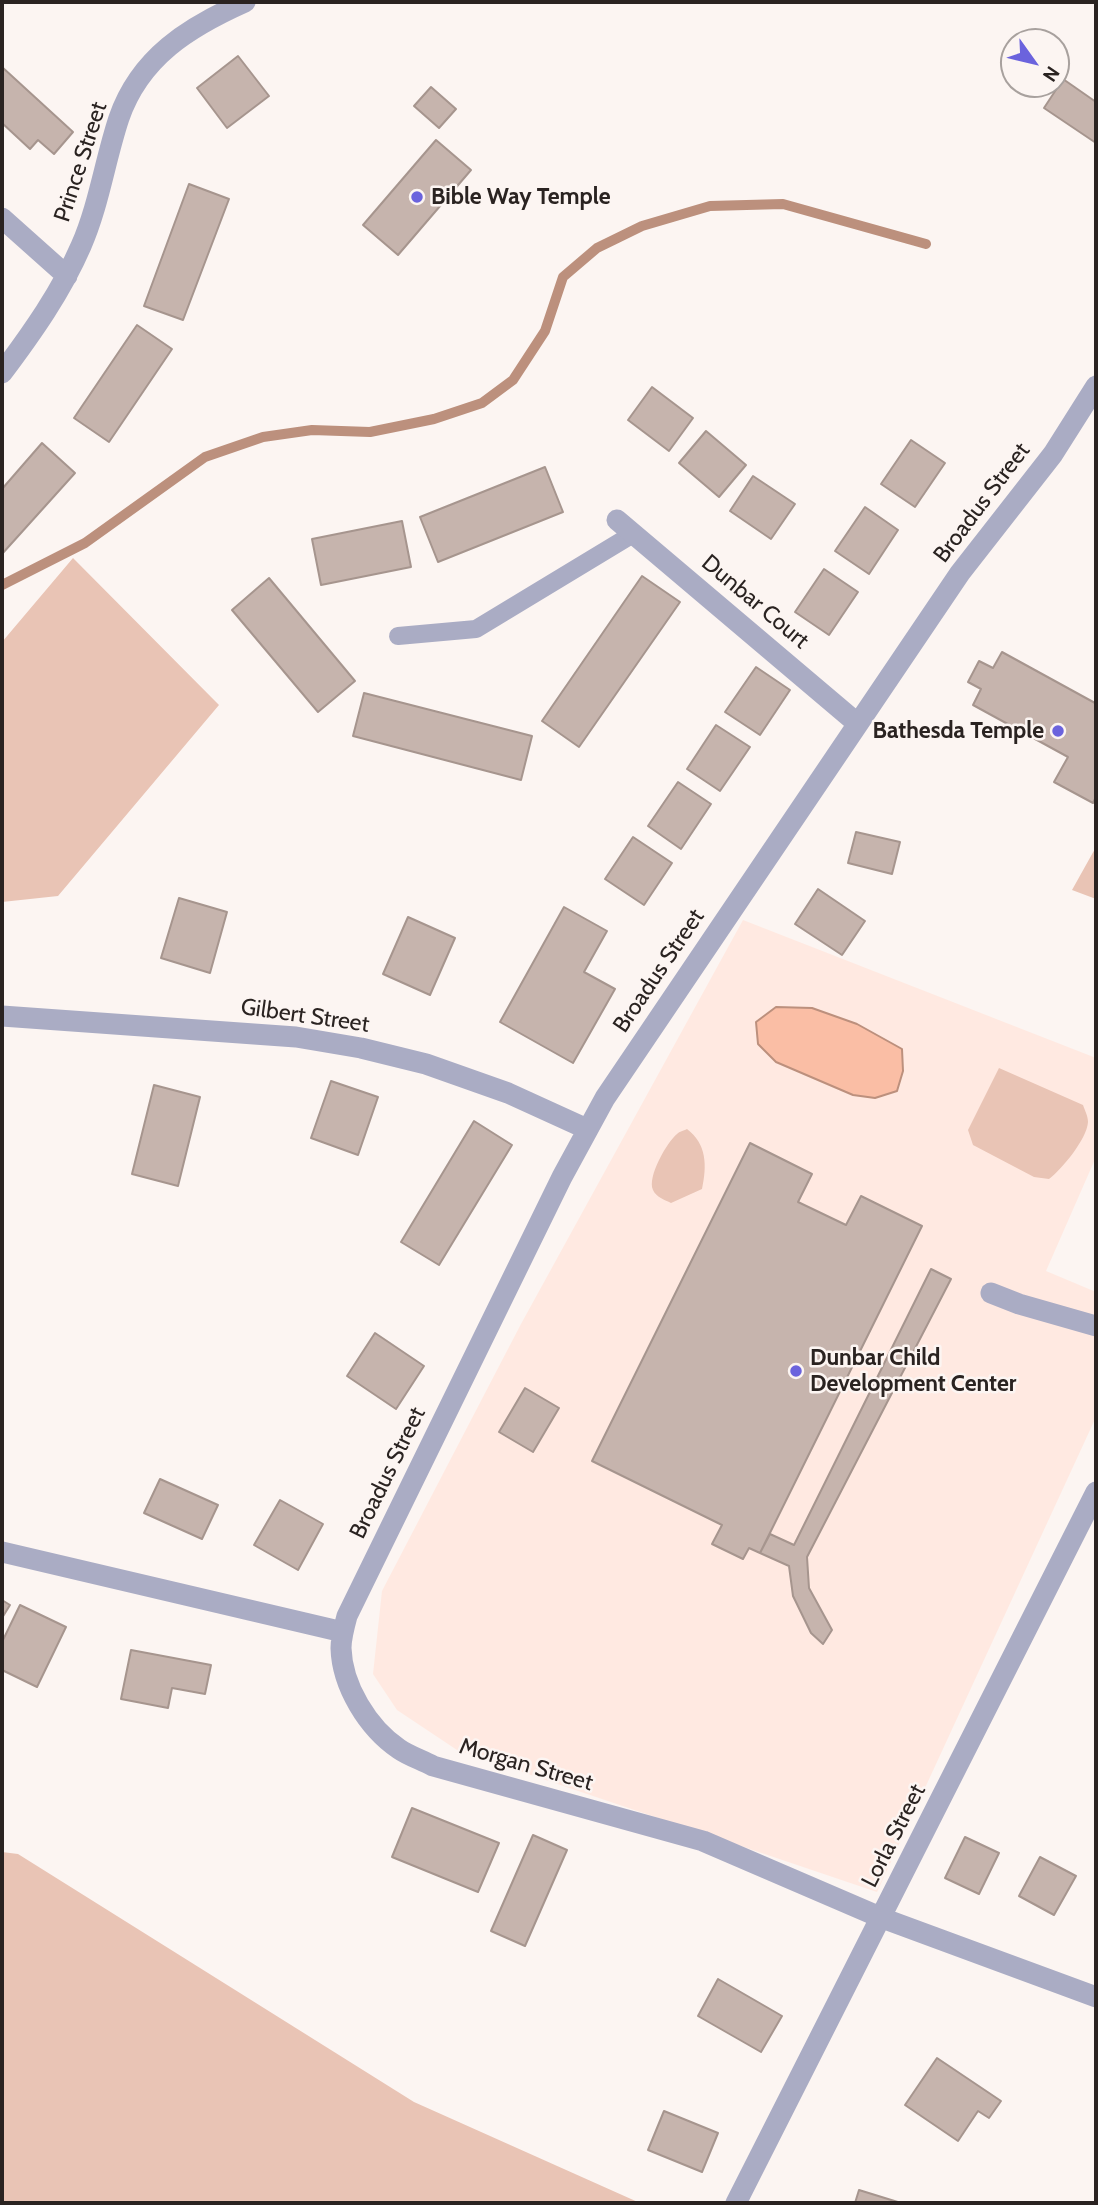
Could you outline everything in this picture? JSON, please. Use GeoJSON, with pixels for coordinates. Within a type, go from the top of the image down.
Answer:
{"type":"FeatureCollection","features":[{"type":"Feature","properties":{"kind":"street","name":"Prince Street"},"geometry":{"type":"LineString","coordinates":[[2,373],[37,326],[67,276],[94,214],[120,116],[134,86],[154,60],[178,37],[205,20],[245,2]]}},
{"type":"Feature","properties":{"kind":"street"},"geometry":{"type":"LineString","coordinates":[[2,218],[67,276]]}},
{"type":"Feature","properties":{"kind":"street","name":"Broadus Street"},"geometry":{"type":"LineString","coordinates":[[343,1632],[347,1616],[587,1129],[613,1086],[960,573],[1053,454],[1096,386]]}},
{"type":"Feature","properties":{"kind":"street","name":"Dunbar Court"},"geometry":{"type":"LineString","coordinates":[[625,527],[858,724]]}},
{"type":"Feature","properties":{"kind":"street","name":"Gilbert Street"},"geometry":{"type":"LineString","coordinates":[[2,1016],[296,1037],[361,1048],[426,1064],[496,1089],[587,1129]]}},
{"type":"Feature","properties":{"kind":"street"},"geometry":{"type":"LineString","coordinates":[[991,1293],[1096,1326]]}},
{"type":"Feature","properties":{"kind":"street","name":"Lorla Street"},"geometry":{"type":"LineString","coordinates":[[736,2203],[1096,1492]]}},
{"type":"Feature","properties":{"kind":"street"},"geometry":{"type":"LineString","coordinates":[[2,1552],[343,1632]]}},
{"type":"Feature","properties":{"kind":"street","name":"Morgan Street"},"geometry":{"type":"LineString","coordinates":[[343,1632],[343,1664],[350,1687],[362,1709],[377,1729],[399,1749],[433,1766],[703,1841],[882,1918],[1096,1997]]}},
{"type":"Feature","properties":{"kind":"lane"},"geometry":{"type":"LineString","coordinates":[[398,636],[476,629],[625,527]]}},
{"type":"Feature","properties":{"kind":"shaded area"},"geometry":{"type":"Polygon","coordinates":[[[73,558],[219,705],[58,896],[2,902],[2,642],[73,558]]]}},
{"type":"Feature","properties":{"kind":"shaded area"},"geometry":{"type":"Polygon","coordinates":[[[1096,847],[1096,899],[1072,890],[1096,847]]]}},
{"type":"Feature","properties":{"kind":"shaded area","name":"Dunbar Child Development Center"},"geometry":{"type":"Polygon","coordinates":[[[743,920],[1096,1058],[1096,1157],[1046,1271],[1096,1292],[1096,1417],[877,1892],[457,1750],[397,1710],[373,1674],[382,1591],[521,1324],[743,920]]]}},
{"type":"Feature","properties":{"kind":"shaded area"},"geometry":{"type":"Polygon","coordinates":[[[776,1007],[812,1008],[857,1024],[902,1049],[903,1071],[897,1091],[875,1098],[853,1095],[776,1062],[758,1044],[756,1022],[776,1007]]]}},
{"type":"Feature","properties":{"kind":"shaded area"},"geometry":{"type":"Polygon","coordinates":[[[999,1068],[1083,1105],[1088,1122],[1087,1129],[1067,1161],[1049,1179],[1034,1177],[973,1145],[968,1130],[999,1068]]]}},
{"type":"Feature","properties":{"kind":"shaded area"},"geometry":{"type":"Polygon","coordinates":[[[687,1129],[698,1141],[704,1156],[702,1189],[671,1203],[654,1192],[653,1177],[668,1144],[678,1133],[687,1129]]]}},
{"type":"Feature","properties":{"kind":"shaded area"},"geometry":{"type":"Polygon","coordinates":[[[2,1852],[18,1854],[414,2102],[640,2203],[2,2203],[2,1852]]]}},
{"type":"Feature","properties":{"kind":"building"},"geometry":{"type":"Polygon","coordinates":[[[238,56],[269,96],[227,128],[197,88],[238,56]]]}},
{"type":"Feature","properties":{"kind":"building"},"geometry":{"type":"Polygon","coordinates":[[[2,67],[73,132],[54,154],[38,140],[30,149],[2,123],[2,67]]]}},
{"type":"Feature","properties":{"kind":"building"},"geometry":{"type":"Polygon","coordinates":[[[1070,84],[1096,102],[1096,143],[1044,108],[1051,98],[1070,98],[1070,84]]]}},
{"type":"Feature","properties":{"kind":"building"},"geometry":{"type":"Polygon","coordinates":[[[431,87],[456,109],[439,128],[414,106],[431,87]]]}},
{"type":"Feature","properties":{"kind":"building","name":"Bible Way Temple"},"geometry":{"type":"Polygon","coordinates":[[[436,140],[471,170],[398,255],[363,225],[436,140]]]}},
{"type":"Feature","properties":{"kind":"building"},"geometry":{"type":"Polygon","coordinates":[[[189,184],[229,199],[183,320],[144,306],[189,184]]]}},
{"type":"Feature","properties":{"kind":"building"},"geometry":{"type":"Polygon","coordinates":[[[137,325],[172,349],[109,442],[74,418],[137,325]]]}},
{"type":"Feature","properties":{"kind":"building"},"geometry":{"type":"Polygon","coordinates":[[[652,387],[693,418],[669,451],[628,420],[652,387]]]}},
{"type":"Feature","properties":{"kind":"building"},"geometry":{"type":"Polygon","coordinates":[[[706,431],[746,465],[719,497],[679,463],[706,431]]]}},
{"type":"Feature","properties":{"kind":"building"},"geometry":{"type":"Polygon","coordinates":[[[911,440],[945,463],[915,507],[881,484],[911,440]]]}},
{"type":"Feature","properties":{"kind":"building"},"geometry":{"type":"Polygon","coordinates":[[[42,443],[75,473],[2,554],[2,489],[42,443]]]}},
{"type":"Feature","properties":{"kind":"building"},"geometry":{"type":"Polygon","coordinates":[[[545,467],[563,512],[438,562],[420,517],[545,467]]]}},
{"type":"Feature","properties":{"kind":"building"},"geometry":{"type":"Polygon","coordinates":[[[753,476],[795,504],[771,539],[730,511],[753,476]]]}},
{"type":"Feature","properties":{"kind":"building"},"geometry":{"type":"Polygon","coordinates":[[[865,507],[898,530],[869,574],[835,551],[865,507]]]}},
{"type":"Feature","properties":{"kind":"building"},"geometry":{"type":"Polygon","coordinates":[[[402,521],[411,567],[321,585],[312,539],[402,521]]]}},
{"type":"Feature","properties":{"kind":"building"},"geometry":{"type":"Polygon","coordinates":[[[824,569],[858,592],[829,635],[795,612],[824,569]]]}},
{"type":"Feature","properties":{"kind":"building"},"geometry":{"type":"Polygon","coordinates":[[[642,576],[680,602],[579,747],[542,721],[642,576]]]}},
{"type":"Feature","properties":{"kind":"building"},"geometry":{"type":"Polygon","coordinates":[[[269,578],[355,681],[318,712],[232,610],[269,578]]]}},
{"type":"Feature","properties":{"kind":"building","name":"Bathesda Temple"},"geometry":{"type":"Polygon","coordinates":[[[1002,652],[1095,703],[1096,700],[1096,797],[1093,803],[1054,782],[1068,757],[973,705],[981,689],[968,682],[979,661],[993,668],[1002,652]]]}},
{"type":"Feature","properties":{"kind":"building"},"geometry":{"type":"Polygon","coordinates":[[[756,667],[790,690],[760,735],[725,712],[756,667]]]}},
{"type":"Feature","properties":{"kind":"building"},"geometry":{"type":"Polygon","coordinates":[[[364,693],[532,736],[521,780],[353,736],[364,693]]]}},
{"type":"Feature","properties":{"kind":"building"},"geometry":{"type":"Polygon","coordinates":[[[716,725],[750,747],[720,791],[687,769],[716,725]]]}},
{"type":"Feature","properties":{"kind":"building"},"geometry":{"type":"Polygon","coordinates":[[[678,782],[711,804],[681,849],[648,826],[678,782]]]}},
{"type":"Feature","properties":{"kind":"building"},"geometry":{"type":"Polygon","coordinates":[[[856,832],[900,842],[892,874],[848,863],[856,832]]]}},
{"type":"Feature","properties":{"kind":"building"},"geometry":{"type":"Polygon","coordinates":[[[633,837],[672,863],[644,905],[605,879],[633,837]]]}},
{"type":"Feature","properties":{"kind":"building"},"geometry":{"type":"Polygon","coordinates":[[[818,889],[865,921],[842,955],[795,924],[818,889]]]}},
{"type":"Feature","properties":{"kind":"building"},"geometry":{"type":"Polygon","coordinates":[[[179,898],[227,912],[210,973],[161,958],[179,898]]]}},
{"type":"Feature","properties":{"kind":"building"},"geometry":{"type":"Polygon","coordinates":[[[564,907],[607,931],[584,972],[615,989],[573,1063],[500,1022],[564,907]]]}},
{"type":"Feature","properties":{"kind":"building"},"geometry":{"type":"Polygon","coordinates":[[[408,917],[455,938],[430,995],[383,974],[408,917]]]}},
{"type":"Feature","properties":{"kind":"building"},"geometry":{"type":"Polygon","coordinates":[[[331,1081],[378,1097],[358,1155],[311,1138],[331,1081]]]}},
{"type":"Feature","properties":{"kind":"building"},"geometry":{"type":"Polygon","coordinates":[[[154,1085],[200,1097],[178,1186],[132,1174],[154,1085]]]}},
{"type":"Feature","properties":{"kind":"building"},"geometry":{"type":"Polygon","coordinates":[[[474,1121],[512,1145],[439,1265],[401,1242],[474,1121]]]}},
{"type":"Feature","properties":{"kind":"building"},"geometry":{"type":"Polygon","coordinates":[[[750,1143],[812,1174],[798,1202],[846,1225],[861,1196],[922,1226],[760,1553],[749,1548],[743,1559],[712,1544],[722,1525],[592,1461],[750,1143]]]}},
{"type":"Feature","properties":{"kind":"building"},"geometry":{"type":"Polygon","coordinates":[[[931,1269],[951,1279],[807,1557],[809,1588],[832,1630],[823,1644],[811,1633],[793,1596],[789,1566],[760,1553],[770,1534],[794,1545],[931,1269]]]}},
{"type":"Feature","properties":{"kind":"building"},"geometry":{"type":"Polygon","coordinates":[[[375,1333],[424,1366],[396,1409],[347,1376],[375,1333]]]}},
{"type":"Feature","properties":{"kind":"building"},"geometry":{"type":"Polygon","coordinates":[[[525,1388],[559,1408],[533,1452],[499,1432],[525,1388]]]}},
{"type":"Feature","properties":{"kind":"building"},"geometry":{"type":"Polygon","coordinates":[[[160,1479],[218,1505],[202,1539],[144,1513],[160,1479]]]}},
{"type":"Feature","properties":{"kind":"building"},"geometry":{"type":"Polygon","coordinates":[[[280,1500],[323,1524],[298,1570],[254,1545],[280,1500]]]}},
{"type":"Feature","properties":{"kind":"building"},"geometry":{"type":"Polygon","coordinates":[[[2,1600],[10,1605],[2,1618],[2,1600]]]}},
{"type":"Feature","properties":{"kind":"building"},"geometry":{"type":"Polygon","coordinates":[[[20,1605],[66,1627],[37,1687],[2,1670],[2,1642],[20,1605]]]}},
{"type":"Feature","properties":{"kind":"building"},"geometry":{"type":"Polygon","coordinates":[[[131,1650],[211,1665],[205,1694],[172,1688],[168,1708],[121,1699],[131,1650]]]}},
{"type":"Feature","properties":{"kind":"building"},"geometry":{"type":"Polygon","coordinates":[[[412,1808],[499,1843],[478,1892],[392,1857],[412,1808]]]}},
{"type":"Feature","properties":{"kind":"building"},"geometry":{"type":"Polygon","coordinates":[[[533,1835],[567,1850],[525,1946],[491,1931],[533,1835]]]}},
{"type":"Feature","properties":{"kind":"building"},"geometry":{"type":"Polygon","coordinates":[[[965,1837],[999,1853],[979,1894],[945,1878],[965,1837]]]}},
{"type":"Feature","properties":{"kind":"building"},"geometry":{"type":"Polygon","coordinates":[[[1040,1857],[1076,1876],[1054,1915],[1019,1896],[1040,1857]]]}},
{"type":"Feature","properties":{"kind":"building"},"geometry":{"type":"Polygon","coordinates":[[[718,1979],[782,2016],[761,2052],[698,2016],[718,1979]]]}},
{"type":"Feature","properties":{"kind":"building"},"geometry":{"type":"Polygon","coordinates":[[[937,2058],[1001,2101],[989,2118],[978,2111],[958,2141],[905,2105],[937,2058]]]}},
{"type":"Feature","properties":{"kind":"building"},"geometry":{"type":"Polygon","coordinates":[[[664,2111],[718,2133],[702,2172],[648,2150],[664,2111]]]}},
{"type":"Feature","properties":{"kind":"building"},"geometry":{"type":"Polygon","coordinates":[[[859,2190],[901,2203],[855,2203],[859,2190]]]}},
{"type":"Feature","properties":{"kind":"waterway"},"geometry":{"type":"LineString","coordinates":[[2,585],[85,543],[205,457],[263,437],[312,430],[370,432],[434,419],[482,403],[513,380],[545,331],[563,277],[597,248],[642,226],[710,206],[783,204],[926,244]]}},
{"type":"Feature","properties":{"kind":"place","name":"Bible Way Temple"},"geometry":{"type":"Point","coordinates":[417,197]}},
{"type":"Feature","properties":{"kind":"place","name":"Bathesda Temple"},"geometry":{"type":"Point","coordinates":[1058,731]}},
{"type":"Feature","properties":{"kind":"place","name":"Dunbar Child Development Center"},"geometry":{"type":"Point","coordinates":[796,1371]}}]}
